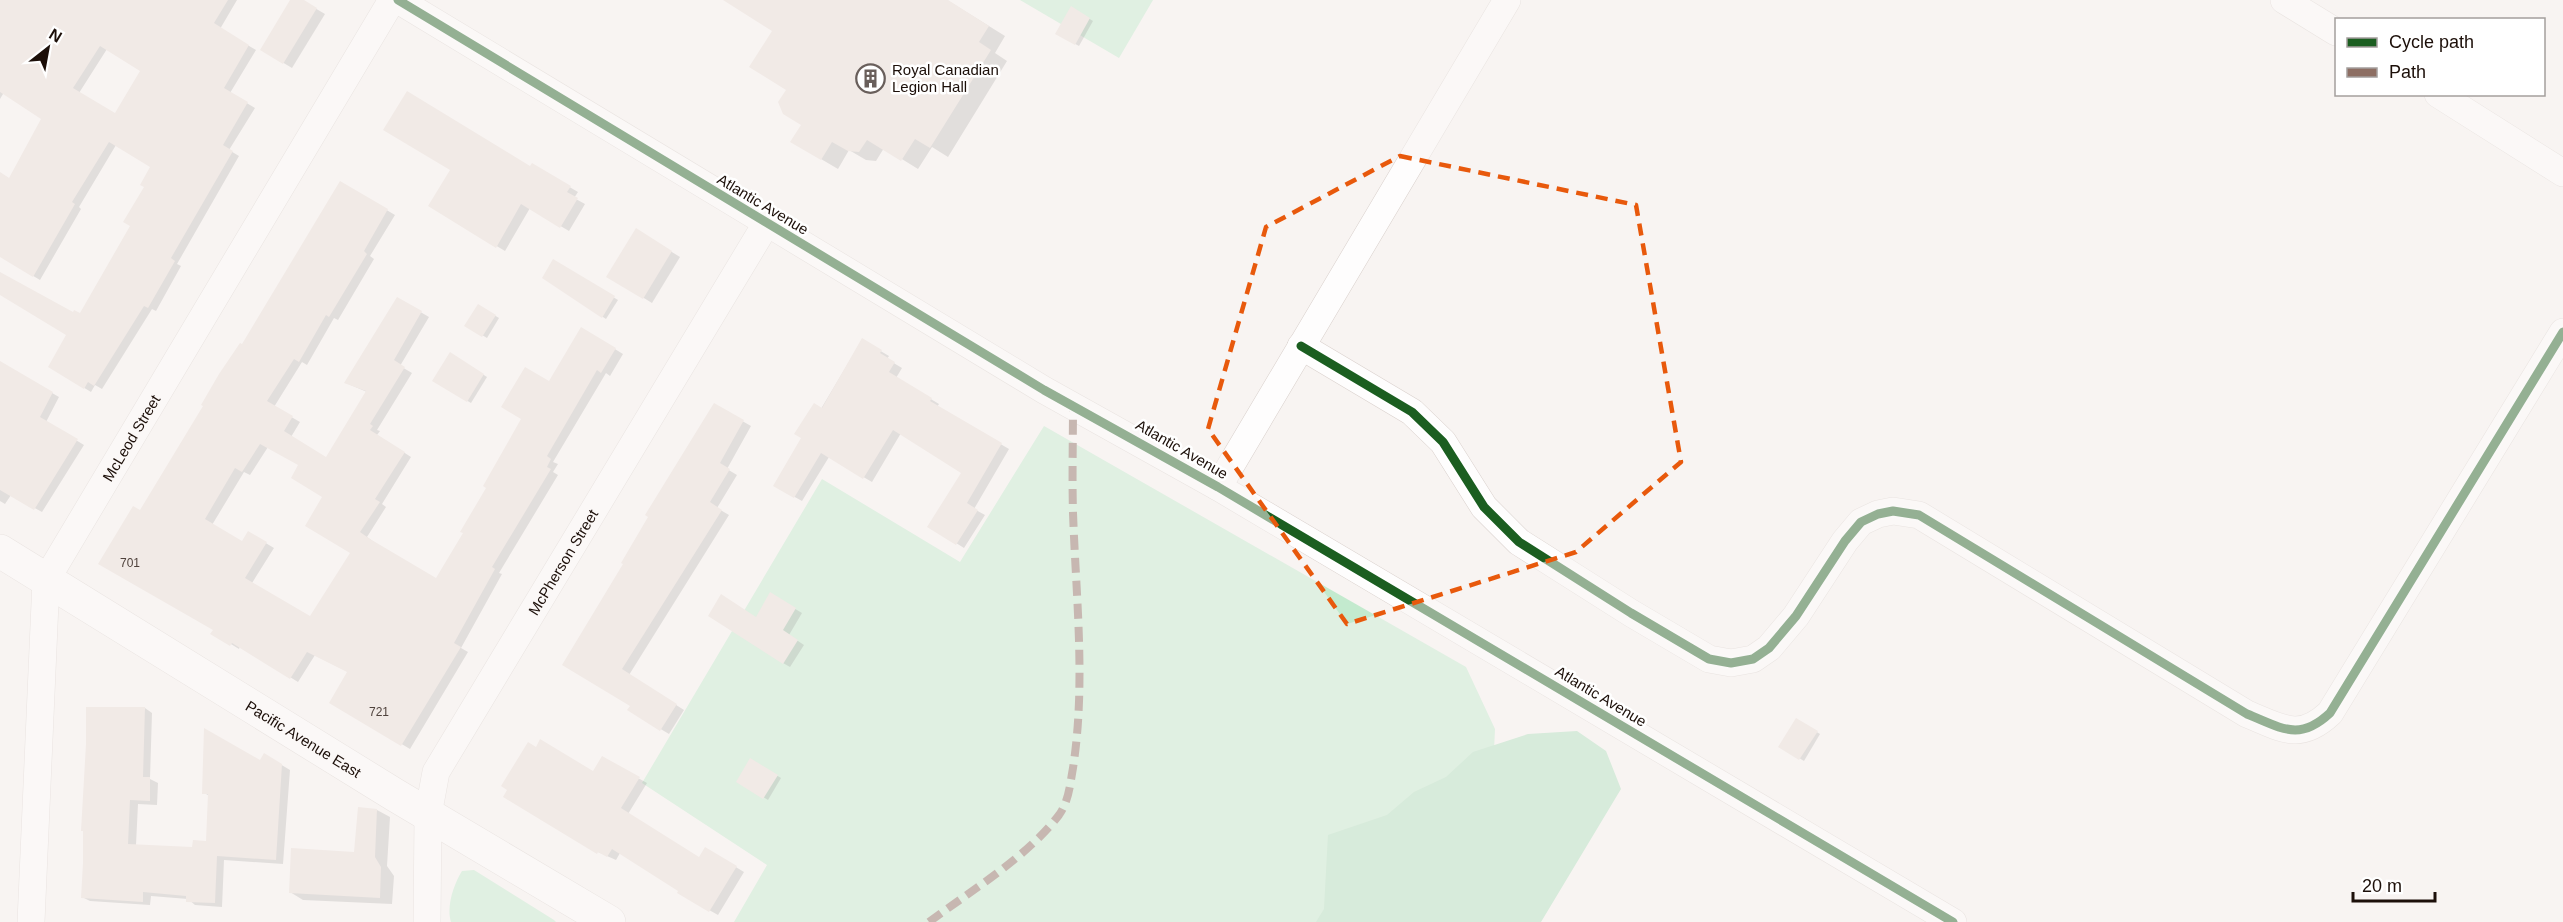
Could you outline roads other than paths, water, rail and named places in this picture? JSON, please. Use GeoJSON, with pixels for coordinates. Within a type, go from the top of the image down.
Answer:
{"type":"FeatureCollection","features":[{"type":"Feature","properties":{"kind":"street","name":"McLeod Street"},"geometry":{"type":"LineString","coordinates":[[31,922],[46,580],[392,0]]}},
{"type":"Feature","properties":{"kind":"street","name":"Atlantic Avenue"},"geometry":{"type":"LineString","coordinates":[[398,0],[1044,390],[1218,487],[1953,922]]}},
{"type":"Feature","properties":{"kind":"street"},"geometry":{"type":"LineString","coordinates":[[1218,487],[1507,0]]}},
{"type":"Feature","properties":{"kind":"street"},"geometry":{"type":"LineString","coordinates":[[2284,0],[2335,31]]}},
{"type":"Feature","properties":{"kind":"street"},"geometry":{"type":"LineString","coordinates":[[2441,96],[2563,173]]}},
{"type":"Feature","properties":{"kind":"street","name":"McPherson Street"},"geometry":{"type":"LineString","coordinates":[[427,922],[428,815],[436,772],[766,224]]}},
{"type":"Feature","properties":{"kind":"street"},"geometry":{"type":"LineString","coordinates":[[1301,346],[1412,412],[1443,442],[1484,507],[1519,542],[1631,613],[1709,658],[1731,663],[1753,659],[1769,648],[1796,616],[1845,541],[1861,522],[1878,514],[1893,511],[1919,515],[2247,714],[2284,730],[2305,731],[2319,724],[2330,713],[2563,332]]}},
{"type":"Feature","properties":{"kind":"street","name":"Pacific Avenue East"},"geometry":{"type":"LineString","coordinates":[[0,551],[428,815],[609,922]]}},
{"type":"Feature","properties":{"kind":"place","name":"Royal Canadian Legion Hall"},"geometry":{"type":"Point","coordinates":[871,78]}}]}
